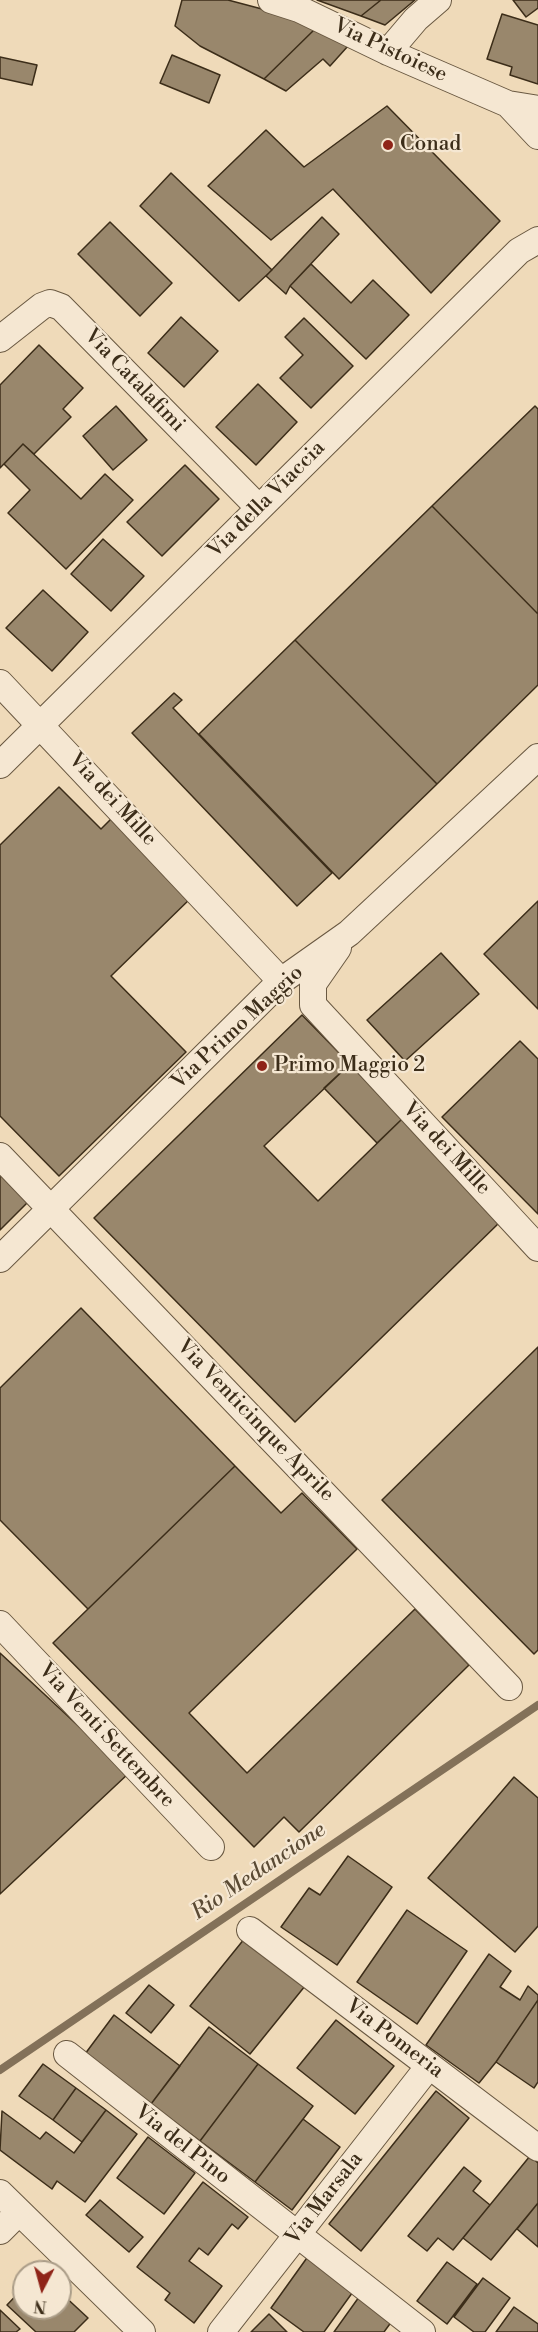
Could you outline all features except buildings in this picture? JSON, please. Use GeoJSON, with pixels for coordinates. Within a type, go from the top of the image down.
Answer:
{"type":"FeatureCollection","features":[{"type":"Feature","properties":{"kind":"street","name":"Via Pistoiese"},"geometry":{"type":"LineString","coordinates":[[271,0],[299,9],[388,52],[508,104],[538,109]]}},
{"type":"Feature","properties":{"kind":"street"},"geometry":{"type":"LineString","coordinates":[[388,52],[416,19],[438,0]]}},
{"type":"Feature","properties":{"kind":"street","name":"Via Pistoiese"},"geometry":{"type":"LineString","coordinates":[[508,104],[538,128]]}},
{"type":"Feature","properties":{"kind":"street"},"geometry":{"type":"LineString","coordinates":[[508,104],[538,136]]}},
{"type":"Feature","properties":{"kind":"street","name":"Via della Viaccia"},"geometry":{"type":"LineString","coordinates":[[0,765],[529,245],[538,218]]}},
{"type":"Feature","properties":{"kind":"street","name":"Via Catalafimi"},"geometry":{"type":"LineString","coordinates":[[0,339],[42,306],[50,303],[61,307],[259,508]]}},
{"type":"Feature","properties":{"kind":"street","name":"Via dei Mille"},"geometry":{"type":"LineString","coordinates":[[0,683],[281,981]]}},
{"type":"Feature","properties":{"kind":"street","name":"Via Primo Maggio"},"geometry":{"type":"LineString","coordinates":[[0,1259],[281,981],[349,933],[538,758]]}},
{"type":"Feature","properties":{"kind":"street","name":"Via dei Mille"},"geometry":{"type":"LineString","coordinates":[[349,933],[313,984],[314,1005],[538,1248]]}},
{"type":"Feature","properties":{"kind":"street","name":"Via Venticinque Aprile"},"geometry":{"type":"LineString","coordinates":[[0,1156],[509,1687]]}},
{"type":"Feature","properties":{"kind":"street","name":"Via Venti Settembre"},"geometry":{"type":"LineString","coordinates":[[0,1624],[211,1847]]}},
{"type":"Feature","properties":{"kind":"street","name":"Via Pomeria"},"geometry":{"type":"LineString","coordinates":[[250,1930],[531,2142]]}},
{"type":"Feature","properties":{"kind":"street","name":"Via del Pino"},"geometry":{"type":"LineString","coordinates":[[67,2054],[422,2332]]}},
{"type":"Feature","properties":{"kind":"street","name":"Via Marsala"},"geometry":{"type":"LineString","coordinates":[[221,2332],[429,2066]]}},
{"type":"Feature","properties":{"kind":"street"},"geometry":{"type":"LineString","coordinates":[[0,2193],[142,2332]]}},
{"type":"Feature","properties":{"kind":"street"},"geometry":{"type":"LineString","coordinates":[[0,2231],[19,2212]]}},
{"type":"Feature","properties":{"kind":"waterway","name":"Rio Medancione"},"geometry":{"type":"LineString","coordinates":[[0,2070],[538,1705]]}},
{"type":"Feature","properties":{"kind":"place","name":"Conad"},"geometry":{"type":"Point","coordinates":[388,145]}},
{"type":"Feature","properties":{"kind":"place","name":"Primo Maggio 2"},"geometry":{"type":"Point","coordinates":[262,1066]}}]}
